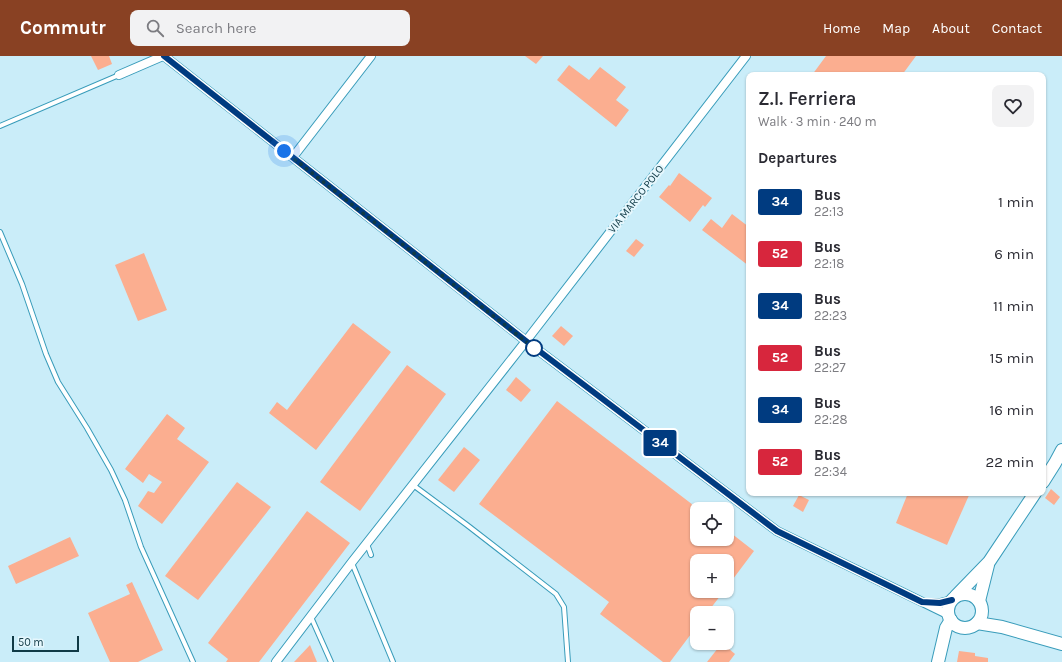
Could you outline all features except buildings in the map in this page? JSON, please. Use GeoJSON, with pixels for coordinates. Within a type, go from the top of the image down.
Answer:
{"type":"FeatureCollection","features":[{"type":"Feature","properties":{"kind":"main road"},"geometry":{"type":"LineString","coordinates":[[1046,477],[1062,450]]}},
{"type":"Feature","properties":{"kind":"main road"},"geometry":{"type":"LineString","coordinates":[[939,657],[950,618],[949,604],[989,562],[1033,496]]}},
{"type":"Feature","properties":{"kind":"main road"},"geometry":{"type":"LineString","coordinates":[[977,623],[982,615],[980,603],[989,562]]}},
{"type":"Feature","properties":{"kind":"main road"},"geometry":{"type":"LineString","coordinates":[[954,598],[971,594],[980,603],[985,616],[1002,627]]}},
{"type":"Feature","properties":{"kind":"main road"},"geometry":{"type":"LineString","coordinates":[[950,618],[958,626],[962,627],[967,627],[977,623],[1002,627],[1062,644]]}},
{"type":"Feature","properties":{"kind":"main road"},"geometry":{"type":"LineString","coordinates":[[939,657],[957,630],[962,627]]}},
{"type":"Feature","properties":{"kind":"street"},"geometry":{"type":"LineString","coordinates":[[119,75],[164,56],[526,341],[777,531],[922,602],[950,618]]}},
{"type":"Feature","properties":{"kind":"street"},"geometry":{"type":"LineString","coordinates":[[293,157],[371,56]]}},
{"type":"Feature","properties":{"kind":"street","name":"VIA MARCO POLO"},"geometry":{"type":"LineString","coordinates":[[280,660],[310,616],[526,341],[746,56]]}},
{"type":"Feature","properties":{"kind":"street"},"geometry":{"type":"LineString","coordinates":[[922,602],[940,603],[954,598]]}},
{"type":"Feature","properties":{"kind":"lane"},"geometry":{"type":"LineString","coordinates":[[0,126],[119,75]]}},
{"type":"Feature","properties":{"kind":"lane"},"geometry":{"type":"LineString","coordinates":[[0,232],[22,284],[46,354],[58,382],[111,470],[125,500],[141,547],[193,662]]}},
{"type":"Feature","properties":{"kind":"lane"},"geometry":{"type":"LineString","coordinates":[[413,486],[467,525],[556,594],[564,607],[568,662]]}},
{"type":"Feature","properties":{"kind":"lane"},"geometry":{"type":"LineString","coordinates":[[366,544],[371,555]]}},
{"type":"Feature","properties":{"kind":"lane"},"geometry":{"type":"LineString","coordinates":[[352,562],[393,662]]}},
{"type":"Feature","properties":{"kind":"lane"},"geometry":{"type":"LineString","coordinates":[[310,616],[331,662]]}},
{"type":"Feature","properties":{"kind":"bus line","name":"34"},"geometry":{"type":"LineString","coordinates":[[164,56],[526,341],[777,531],[922,602],[940,603],[952,600]]}},
{"type":"Feature","properties":{"kind":"route"},"geometry":{"type":"LineString","coordinates":[[284,151],[534,348]]}}]}
